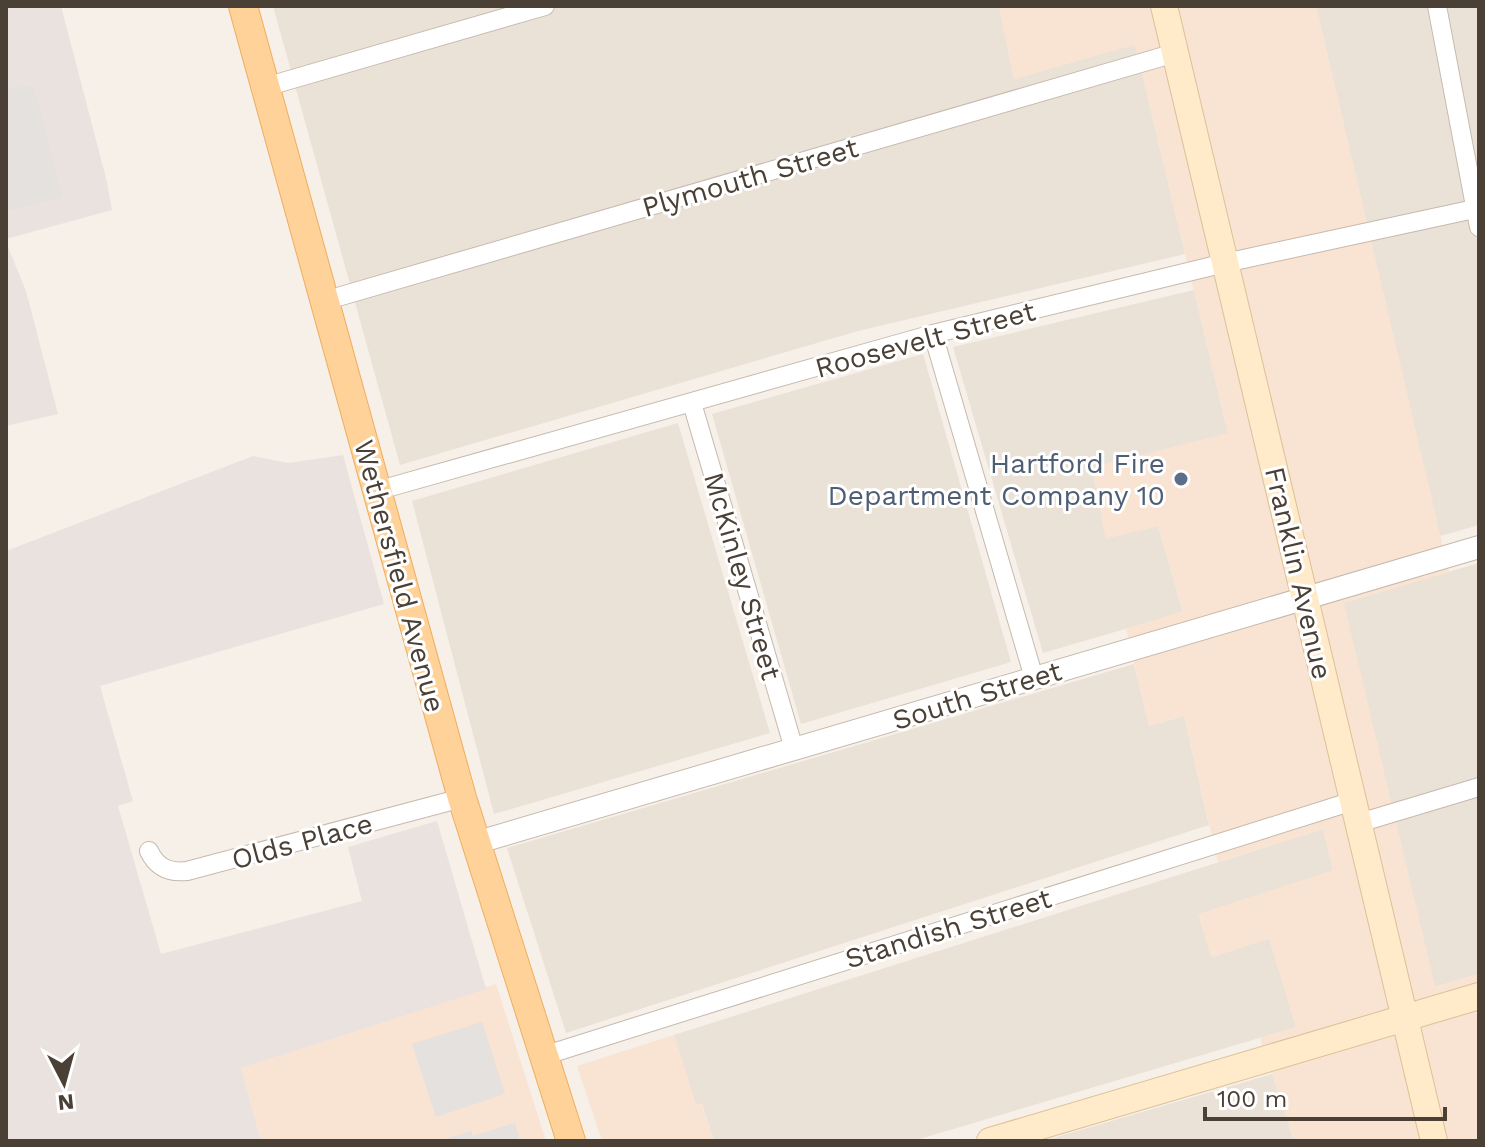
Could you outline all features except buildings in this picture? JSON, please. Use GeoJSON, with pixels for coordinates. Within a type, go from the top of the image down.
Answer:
{"type":"FeatureCollection","features":[{"type":"Feature","properties":{"kind":"main road","name":"Wethersfield Avenue"},"geometry":{"type":"LineString","coordinates":[[243,6],[475,843],[571,1141]]}},
{"type":"Feature","properties":{"kind":"main road","name":"Franklin Avenue"},"geometry":{"type":"LineString","coordinates":[[1164,6],[1434,1141]]}},
{"type":"Feature","properties":{"kind":"main road"},"geometry":{"type":"LineString","coordinates":[[990,1141],[1479,996]]}},
{"type":"Feature","properties":{"kind":"street"},"geometry":{"type":"LineString","coordinates":[[265,87],[545,6]]}},
{"type":"Feature","properties":{"kind":"street"},"geometry":{"type":"LineString","coordinates":[[1437,6],[1478,215]]}},
{"type":"Feature","properties":{"kind":"street","name":"Plymouth Street"},"geometry":{"type":"LineString","coordinates":[[324,301],[1175,53]]}},
{"type":"Feature","properties":{"kind":"street","name":"Roosevelt Street"},"geometry":{"type":"LineString","coordinates":[[376,491],[933,334],[1225,263],[1478,215]]}},
{"type":"Feature","properties":{"kind":"street"},"geometry":{"type":"LineString","coordinates":[[933,334],[1034,678]]}},
{"type":"Feature","properties":{"kind":"street","name":"McKinley Street"},"geometry":{"type":"LineString","coordinates":[[692,403],[794,749]]}},
{"type":"Feature","properties":{"kind":"street","name":"South Street"},"geometry":{"type":"LineString","coordinates":[[475,843],[1479,547]]}},
{"type":"Feature","properties":{"kind":"street","name":"Standish Street"},"geometry":{"type":"LineString","coordinates":[[543,1056],[1356,812],[1479,787]]}},
{"type":"Feature","properties":{"kind":"street","name":"Olds Place"},"geometry":{"type":"LineString","coordinates":[[149,851],[163,868],[187,871],[462,798]]}},
{"type":"Feature","properties":{"kind":"shaded area"},"geometry":{"type":"Polygon","coordinates":[[[6,6],[61,6],[112,210],[6,239],[6,6]]]}},
{"type":"Feature","properties":{"kind":"shaded area"},"geometry":{"type":"Polygon","coordinates":[[[273,6],[999,6],[1014,79],[1135,44],[1185,254],[858,331],[400,465],[273,6]]]}},
{"type":"Feature","properties":{"kind":"shaded area"},"geometry":{"type":"Polygon","coordinates":[[[999,6],[1316,6],[1449,572],[1344,603],[1435,986],[1479,974],[1479,1141],[1294,1141],[1260,1038],[1296,1027],[1269,939],[1211,957],[1198,914],[1333,870],[1323,829],[1218,862],[1184,716],[1149,726],[1126,629],[1183,611],[1158,526],[1106,539],[1092,467],[1228,433],[1135,45],[1014,79],[999,6]]]}},
{"type":"Feature","properties":{"kind":"shaded area"},"geometry":{"type":"Polygon","coordinates":[[[1316,6],[1479,6],[1479,525],[1440,536],[1316,6]]]}},
{"type":"Feature","properties":{"kind":"shaded area"},"geometry":{"type":"Polygon","coordinates":[[[33,85],[62,197],[6,211],[6,89],[33,85]]]}},
{"type":"Feature","properties":{"kind":"shaded area"},"geometry":{"type":"Polygon","coordinates":[[[6,242],[26,291],[58,414],[6,426],[6,242]]]}},
{"type":"Feature","properties":{"kind":"shaded area"},"geometry":{"type":"Polygon","coordinates":[[[1194,290],[1228,434],[1092,468],[1106,538],[1158,526],[1183,612],[1043,653],[953,347],[1194,290]]]}},
{"type":"Feature","properties":{"kind":"shaded area"},"geometry":{"type":"Polygon","coordinates":[[[923,354],[1011,662],[801,724],[712,414],[923,354]]]}},
{"type":"Feature","properties":{"kind":"shaded area"},"geometry":{"type":"Polygon","coordinates":[[[678,423],[770,733],[494,814],[412,501],[678,423]]]}},
{"type":"Feature","properties":{"kind":"shaded area"},"geometry":{"type":"Polygon","coordinates":[[[343,455],[384,604],[100,686],[133,801],[118,806],[161,954],[362,901],[348,847],[437,821],[486,989],[241,1068],[261,1141],[6,1141],[6,551],[253,456],[288,463],[343,455]]]}},
{"type":"Feature","properties":{"kind":"shaded area"},"geometry":{"type":"Polygon","coordinates":[[[1479,563],[1479,974],[1435,987],[1343,603],[1479,563]]]}},
{"type":"Feature","properties":{"kind":"shaded area"},"geometry":{"type":"Polygon","coordinates":[[[1134,664],[1149,726],[1184,716],[1209,825],[566,1033],[507,848],[1134,664]]]}},
{"type":"Feature","properties":{"kind":"shaded area"},"geometry":{"type":"Polygon","coordinates":[[[1323,829],[1333,870],[1212,957],[1269,938],[1296,1027],[913,1141],[714,1141],[702,1104],[696,1105],[674,1035],[1323,829]]]}},
{"type":"Feature","properties":{"kind":"shaded area"},"geometry":{"type":"Polygon","coordinates":[[[496,984],[546,1141],[261,1141],[241,1068],[496,984]]]}},
{"type":"Feature","properties":{"kind":"shaded area"},"geometry":{"type":"Polygon","coordinates":[[[482,1022],[505,1094],[436,1117],[412,1044],[482,1022]]]}},
{"type":"Feature","properties":{"kind":"shaded area"},"geometry":{"type":"Polygon","coordinates":[[[674,1035],[696,1104],[701,1103],[714,1141],[602,1141],[577,1066],[674,1035]]]}},
{"type":"Feature","properties":{"kind":"shaded area"},"geometry":{"type":"Polygon","coordinates":[[[1272,1074],[1294,1141],[1043,1141],[1272,1074]]]}},
{"type":"Feature","properties":{"kind":"shaded area"},"geometry":{"type":"Polygon","coordinates":[[[515,1123],[520,1141],[442,1140],[471,1131],[473,1136],[515,1123]]]}},
{"type":"Feature","properties":{"kind":"place","name":"Hartford Fire Department Company 10"},"geometry":{"type":"Point","coordinates":[1181,479]}}]}
